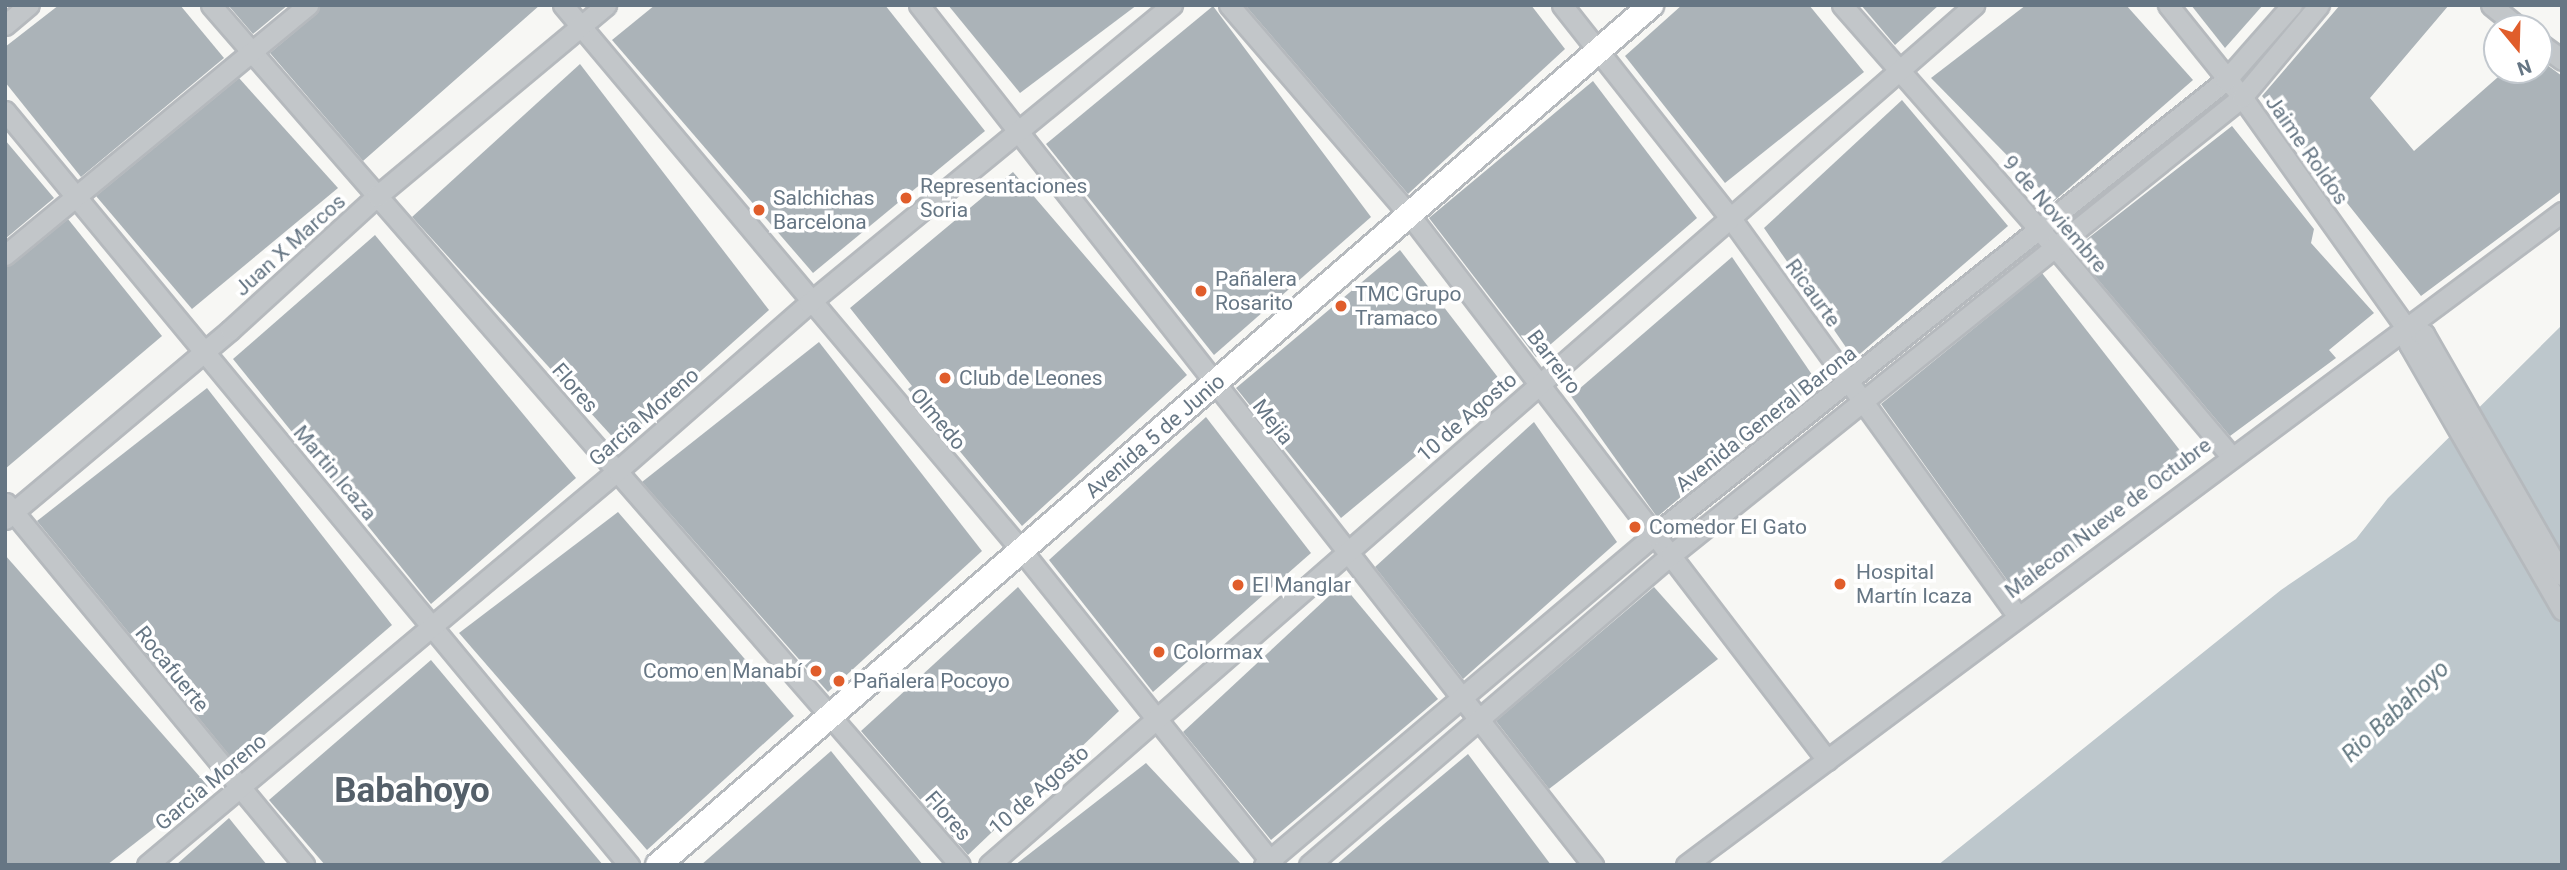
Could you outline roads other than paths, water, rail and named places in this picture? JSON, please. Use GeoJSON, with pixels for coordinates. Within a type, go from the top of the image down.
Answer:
{"type":"FeatureCollection","features":[{"type":"Feature","properties":{"kind":"main road","name":"Avenida 5 de Junio"},"geometry":{"type":"LineString","coordinates":[[657,865],[1651,5]]}},
{"type":"Feature","properties":{"kind":"street"},"geometry":{"type":"LineString","coordinates":[[5,25],[29,5]]}},
{"type":"Feature","properties":{"kind":"street","name":"Flores"},"geometry":{"type":"LineString","coordinates":[[211,5],[960,865]]}},
{"type":"Feature","properties":{"kind":"street"},"geometry":{"type":"LineString","coordinates":[[5,255],[308,5]]}},
{"type":"Feature","properties":{"kind":"street","name":"Olmedo"},"geometry":{"type":"LineString","coordinates":[[563,5],[809,303],[1022,551],[1269,863]]}},
{"type":"Feature","properties":{"kind":"street","name":"Juan X Marcos"},"geometry":{"type":"LineString","coordinates":[[8,511],[204,351],[377,196],[606,5]]}},
{"type":"Feature","properties":{"kind":"street","name":"Mejia"},"geometry":{"type":"LineString","coordinates":[[919,5],[1478,722],[1593,865]]}},
{"type":"Feature","properties":{"kind":"street","name":"Garcia Moreno"},"geometry":{"type":"LineString","coordinates":[[147,865],[617,471],[809,303],[1172,5]]}},
{"type":"Feature","properties":{"kind":"street","name":"Barreiro"},"geometry":{"type":"LineString","coordinates":[[1229,5],[1409,214],[1542,383],[1826,760]]}},
{"type":"Feature","properties":{"kind":"street","name":"Ricaurte"},"geometry":{"type":"LineString","coordinates":[[1562,5],[1732,220],[1867,402],[2017,615]]}},
{"type":"Feature","properties":{"kind":"street","name":"9 de Noviembre"},"geometry":{"type":"LineString","coordinates":[[1842,5],[2054,246],[2230,455]]}},
{"type":"Feature","properties":{"kind":"street","name":"10 de Agosto"},"geometry":{"type":"LineString","coordinates":[[989,865],[1345,552],[1732,220],[1974,5]]}},
{"type":"Feature","properties":{"kind":"street","name":"Jaime Roldos"},"geometry":{"type":"LineString","coordinates":[[2168,5],[2242,97],[2404,326]]}},
{"type":"Feature","properties":{"kind":"street","name":"Avenida General Barona"},"geometry":{"type":"LineString","coordinates":[[1269,863],[1654,535],[1851,382],[2038,228],[2226,80],[2292,5]]}},
{"type":"Feature","properties":{"kind":"street"},"geometry":{"type":"LineString","coordinates":[[1309,865],[1671,555],[1867,402],[2054,246],[2242,97],[2319,5]]}},
{"type":"Feature","properties":{"kind":"street","name":"Martin Icaza"},"geometry":{"type":"LineString","coordinates":[[5,111],[629,865]]}},
{"type":"Feature","properties":{"kind":"street","name":"Malecon Nueve de Octubre"},"geometry":{"type":"LineString","coordinates":[[1686,865],[2230,455],[2562,212]]}},
{"type":"Feature","properties":{"kind":"street"},"geometry":{"type":"LineString","coordinates":[[2404,326],[2424,334],[2562,575]]}},
{"type":"Feature","properties":{"kind":"street"},"geometry":{"type":"LineString","coordinates":[[2404,326],[2409,344],[2562,610]]}},
{"type":"Feature","properties":{"kind":"street","name":"Rocafuerte"},"geometry":{"type":"LineString","coordinates":[[8,511],[304,865]]}},
{"type":"Feature","properties":{"kind":"water","name":"Rio Babahoyo"},"geometry":{"type":"Polygon","coordinates":[[[2562,325],[2562,865],[1938,865],[2281,590],[2356,539],[2388,498],[2562,325]]]}},
{"type":"Feature","properties":{"kind":"place","name":"Representaciones Soria"},"geometry":{"type":"Point","coordinates":[906,198]}},
{"type":"Feature","properties":{"kind":"place","name":"Salchichas Barcelona"},"geometry":{"type":"Point","coordinates":[759,210]}},
{"type":"Feature","properties":{"kind":"place","name":"Pañalera Rosarito"},"geometry":{"type":"Point","coordinates":[1201,291]}},
{"type":"Feature","properties":{"kind":"place","name":"TMC Grupo Tramaco"},"geometry":{"type":"Point","coordinates":[1341,306]}},
{"type":"Feature","properties":{"kind":"place","name":"Club de Leones"},"geometry":{"type":"Point","coordinates":[945,378]}},
{"type":"Feature","properties":{"kind":"place","name":"Comedor El Gato"},"geometry":{"type":"Point","coordinates":[1635,527]}},
{"type":"Feature","properties":{"kind":"place","name":"Hospital Martín Icaza"},"geometry":{"type":"Point","coordinates":[1840,584]}},
{"type":"Feature","properties":{"kind":"place","name":"El Manglar"},"geometry":{"type":"Point","coordinates":[1238,585]}},
{"type":"Feature","properties":{"kind":"place","name":"Colormax"},"geometry":{"type":"Point","coordinates":[1159,652]}},
{"type":"Feature","properties":{"kind":"place","name":"Como en Manabí"},"geometry":{"type":"Point","coordinates":[816,671]}},
{"type":"Feature","properties":{"kind":"place","name":"Pañalera Pocoyo"},"geometry":{"type":"Point","coordinates":[839,681]}},
{"type":"Feature","properties":{"kind":"district","name":"Babahoyo"},"geometry":{"type":"Point","coordinates":[412,791]}}]}
